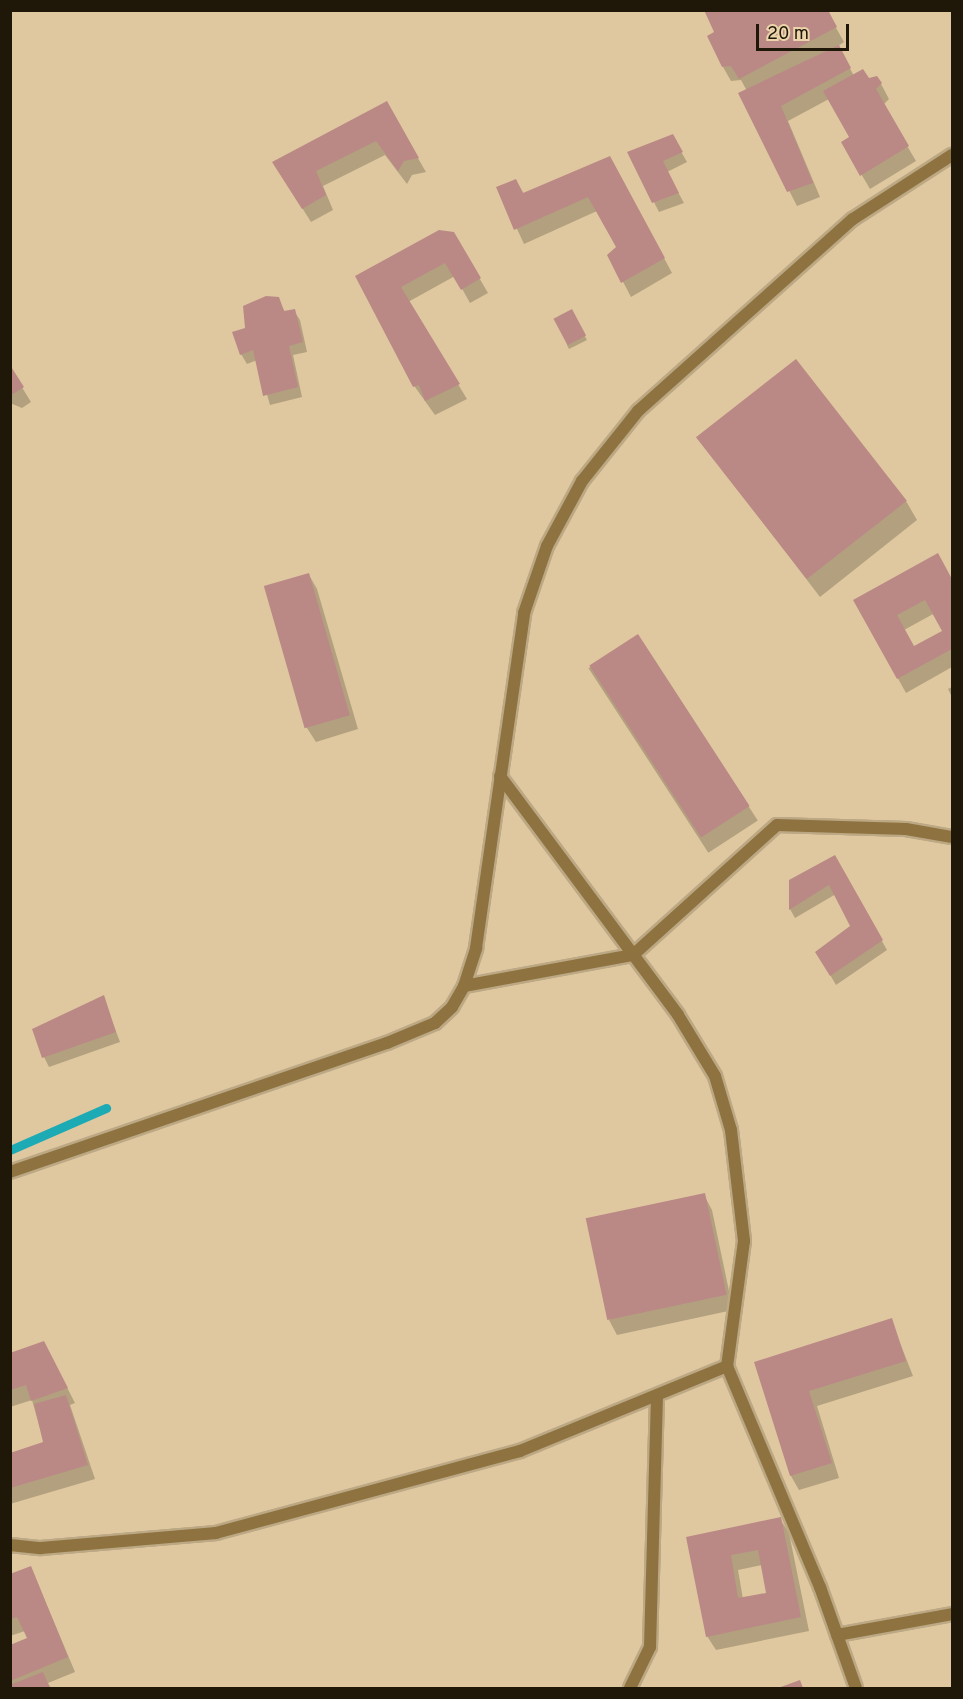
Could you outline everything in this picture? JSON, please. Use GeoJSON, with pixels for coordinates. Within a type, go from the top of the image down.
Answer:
{"type":"FeatureCollection","features":[{"type":"Feature","properties":{"kind":"street"},"geometry":{"type":"LineString","coordinates":[[10,1172],[396,1039],[435,1023],[452,1007],[464,987],[476,948],[524,613],[547,546],[582,482],[638,411],[853,219],[952,155]]}},
{"type":"Feature","properties":{"kind":"street"},"geometry":{"type":"LineString","coordinates":[[500,776],[678,1015],[715,1076],[731,1130],[744,1241],[727,1366],[837,1635],[856,1689]]}},
{"type":"Feature","properties":{"kind":"street"},"geometry":{"type":"LineString","coordinates":[[464,987],[633,955],[777,825],[906,829],[952,837]]}},
{"type":"Feature","properties":{"kind":"street"},"geometry":{"type":"LineString","coordinates":[[10,1545],[41,1548],[216,1533],[520,1451],[657,1397],[727,1366]]}},
{"type":"Feature","properties":{"kind":"street"},"geometry":{"type":"LineString","coordinates":[[630,1689],[650,1647],[657,1397]]}},
{"type":"Feature","properties":{"kind":"street"},"geometry":{"type":"LineString","coordinates":[[837,1635],[952,1614]]}},
{"type":"Feature","properties":{"kind":"building"},"geometry":{"type":"Polygon","coordinates":[[[704,10],[828,10],[837,27],[739,79],[731,66],[722,67],[707,36],[714,32],[704,10]]]}},
{"type":"Feature","properties":{"kind":"building"},"geometry":{"type":"Polygon","coordinates":[[[839,45],[851,68],[781,106],[813,183],[787,192],[738,93],[839,45]]]}},
{"type":"Feature","properties":{"kind":"building"},"geometry":{"type":"Polygon","coordinates":[[[863,69],[869,78],[877,76],[882,83],[876,89],[909,146],[860,176],[841,142],[849,137],[823,91],[863,69]]]}},
{"type":"Feature","properties":{"kind":"building"},"geometry":{"type":"Polygon","coordinates":[[[387,101],[419,158],[404,161],[398,171],[376,141],[316,171],[326,195],[302,209],[272,162],[387,101]]]}},
{"type":"Feature","properties":{"kind":"building"},"geometry":{"type":"Polygon","coordinates":[[[673,134],[683,152],[663,161],[679,193],[652,203],[627,152],[673,134]]]}},
{"type":"Feature","properties":{"kind":"building"},"geometry":{"type":"Polygon","coordinates":[[[610,156],[665,258],[621,283],[607,255],[616,247],[588,197],[514,230],[496,187],[516,179],[523,193],[610,156]]]}},
{"type":"Feature","properties":{"kind":"building"},"geometry":{"type":"Polygon","coordinates":[[[439,230],[454,232],[481,278],[461,290],[445,263],[401,287],[460,384],[425,401],[419,385],[413,387],[355,276],[439,230]]]}},
{"type":"Feature","properties":{"kind":"building"},"geometry":{"type":"Polygon","coordinates":[[[266,296],[279,297],[284,311],[295,309],[303,342],[289,346],[298,387],[263,396],[253,350],[240,355],[232,332],[245,328],[243,306],[266,296]]]}},
{"type":"Feature","properties":{"kind":"building"},"geometry":{"type":"Polygon","coordinates":[[[572,309],[586,335],[568,345],[553,319],[572,309]]]}},
{"type":"Feature","properties":{"kind":"building"},"geometry":{"type":"Polygon","coordinates":[[[796,359],[907,501],[807,579],[696,437],[796,359]]]}},
{"type":"Feature","properties":{"kind":"building"},"geometry":{"type":"Polygon","coordinates":[[[10,365],[24,387],[13,394],[10,393],[10,365]]]}},
{"type":"Feature","properties":{"kind":"building"},"geometry":{"type":"Polygon","coordinates":[[[938,553],[952,579],[952,649],[897,679],[853,600],[938,553]],[[925,600],[897,615],[914,646],[942,631],[925,600]]]}},
{"type":"Feature","properties":{"kind":"building"},"geometry":{"type":"Polygon","coordinates":[[[309,573],[350,715],[305,728],[264,586],[309,573]]]}},
{"type":"Feature","properties":{"kind":"building"},"geometry":{"type":"Polygon","coordinates":[[[638,634],[750,806],[701,838],[589,666],[638,634]]]}},
{"type":"Feature","properties":{"kind":"building"},"geometry":{"type":"Polygon","coordinates":[[[835,855],[883,940],[830,976],[815,952],[850,926],[829,885],[789,910],[789,880],[835,855]]]}},
{"type":"Feature","properties":{"kind":"building"},"geometry":{"type":"Polygon","coordinates":[[[104,995],[116,1032],[42,1058],[32,1029],[104,995]]]}},
{"type":"Feature","properties":{"kind":"building"},"geometry":{"type":"Polygon","coordinates":[[[705,1193],[727,1295],[607,1320],[586,1218],[705,1193]]]}},
{"type":"Feature","properties":{"kind":"building"},"geometry":{"type":"Polygon","coordinates":[[[892,1318],[906,1361],[809,1391],[832,1463],[790,1476],[754,1362],[892,1318]]]}},
{"type":"Feature","properties":{"kind":"building"},"geometry":{"type":"Polygon","coordinates":[[[44,1341],[68,1388],[31,1401],[26,1385],[10,1390],[10,1353],[44,1341]]]}},
{"type":"Feature","properties":{"kind":"building"},"geometry":{"type":"Polygon","coordinates":[[[66,1395],[88,1465],[10,1488],[10,1453],[43,1442],[34,1404],[66,1395]]]}},
{"type":"Feature","properties":{"kind":"building"},"geometry":{"type":"Polygon","coordinates":[[[781,1517],[801,1617],[706,1637],[686,1537],[781,1517]],[[758,1550],[731,1555],[738,1598],[766,1593],[758,1550]]]}},
{"type":"Feature","properties":{"kind":"building"},"geometry":{"type":"Polygon","coordinates":[[[31,1566],[68,1657],[10,1681],[10,1645],[27,1638],[17,1617],[10,1619],[10,1574],[31,1566]]]}},
{"type":"Feature","properties":{"kind":"building"},"geometry":{"type":"Polygon","coordinates":[[[43,1672],[50,1688],[10,1688],[10,1685],[43,1672]]]}},
{"type":"Feature","properties":{"kind":"building"},"geometry":{"type":"Polygon","coordinates":[[[800,1680],[803,1688],[778,1688],[800,1680]]]}},
{"type":"Feature","properties":{"kind":"waterway"},"geometry":{"type":"LineString","coordinates":[[10,1150],[106,1108]]}}]}
